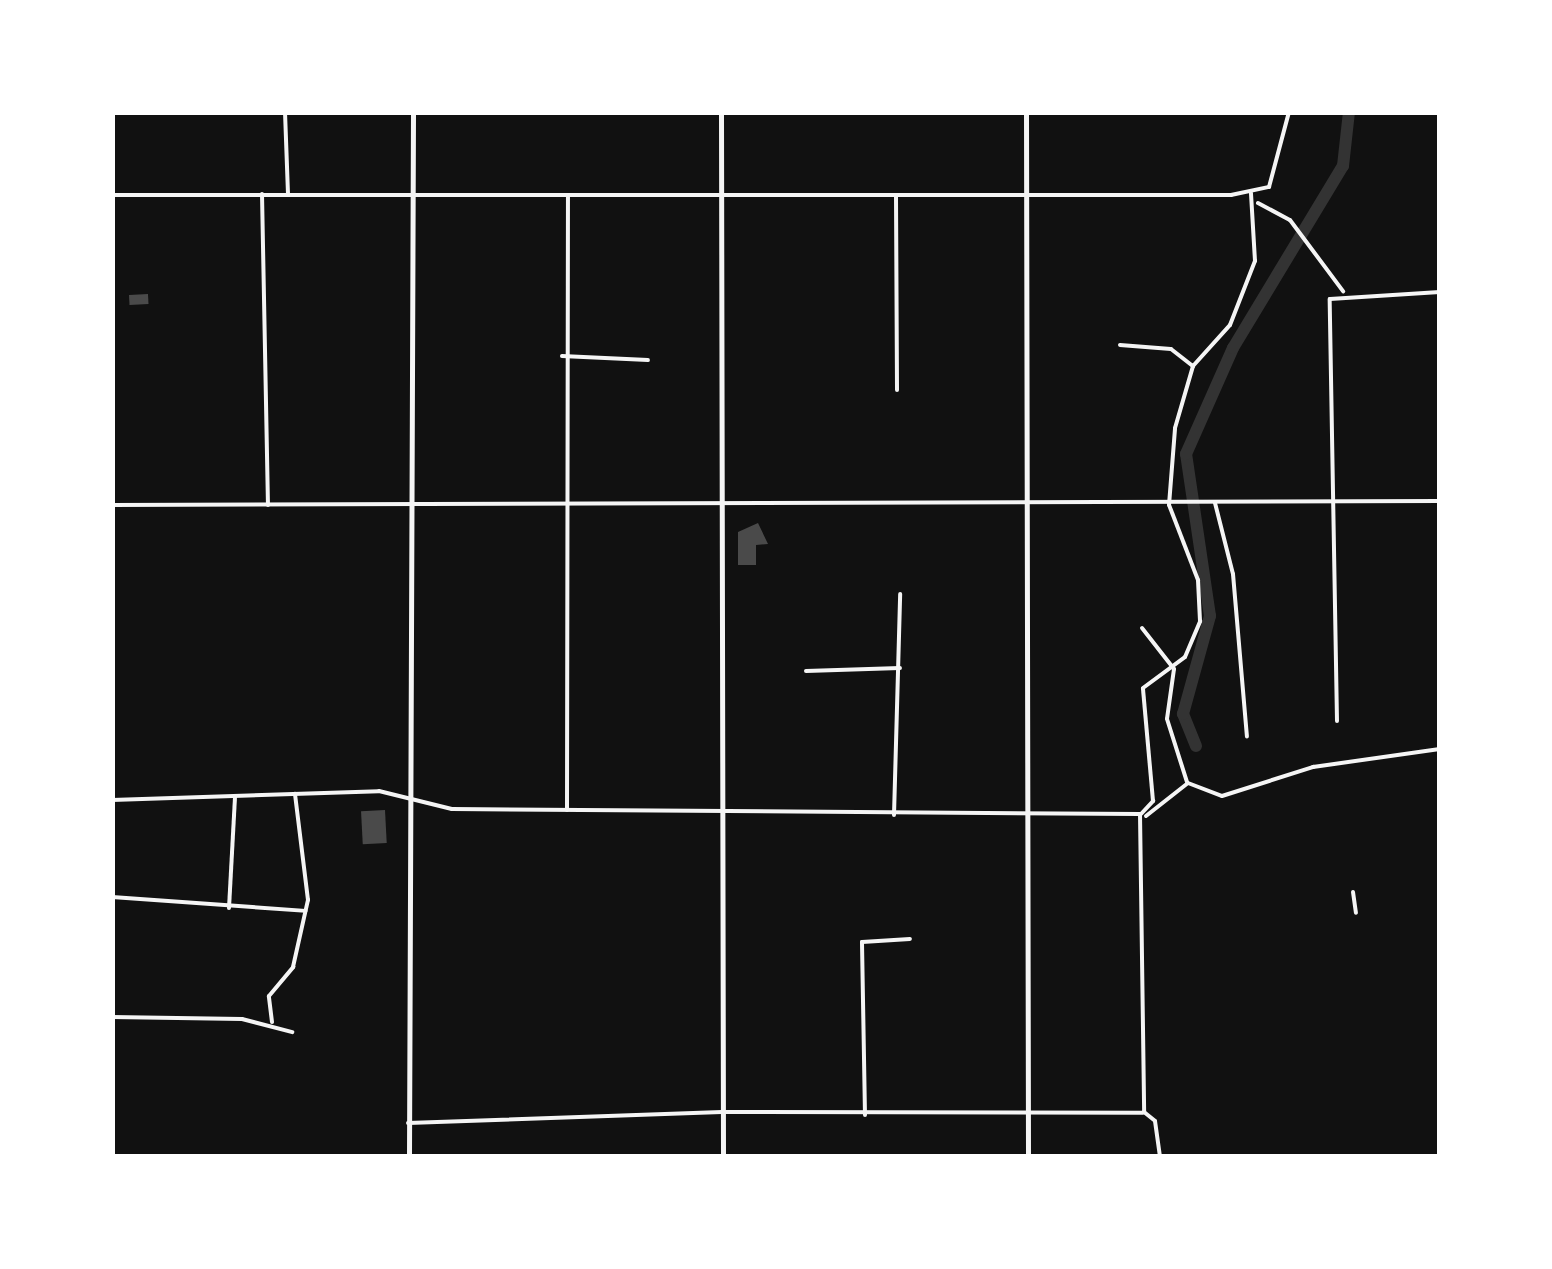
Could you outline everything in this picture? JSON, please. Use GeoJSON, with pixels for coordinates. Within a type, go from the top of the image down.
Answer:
{"type":"FeatureCollection","features":[{"type":"Feature","properties":{"kind":"street"},"geometry":{"type":"LineString","coordinates":[[285,112],[288,195]]}},
{"type":"Feature","properties":{"kind":"street"},"geometry":{"type":"LineString","coordinates":[[409,1156],[414,112]]}},
{"type":"Feature","properties":{"kind":"street"},"geometry":{"type":"LineString","coordinates":[[721,112],[722,1156]]}},
{"type":"Feature","properties":{"kind":"street"},"geometry":{"type":"LineString","coordinates":[[1026,112],[1024,815],[1028,1156]]}},
{"type":"Feature","properties":{"kind":"street"},"geometry":{"type":"LineString","coordinates":[[112,195],[1251,194],[1272,182],[1289,112]]}},
{"type":"Feature","properties":{"kind":"street"},"geometry":{"type":"LineString","coordinates":[[262,194],[268,505]]}},
{"type":"Feature","properties":{"kind":"street"},"geometry":{"type":"LineString","coordinates":[[1251,194],[1256,202],[1290,220],[1343,291]]}},
{"type":"Feature","properties":{"kind":"street"},"geometry":{"type":"LineString","coordinates":[[567,811],[561,501],[568,196]]}},
{"type":"Feature","properties":{"kind":"street"},"geometry":{"type":"LineString","coordinates":[[896,196],[897,390]]}},
{"type":"Feature","properties":{"kind":"street"},"geometry":{"type":"LineString","coordinates":[[1188,783],[1167,719],[1174,670],[1201,606],[1169,505],[1193,366],[1230,325],[1256,262],[1256,202]]}},
{"type":"Feature","properties":{"kind":"street"},"geometry":{"type":"LineString","coordinates":[[1338,721],[1328,305],[1343,291],[1440,292]]}},
{"type":"Feature","properties":{"kind":"street"},"geometry":{"type":"LineString","coordinates":[[1120,345],[1171,350],[1193,366]]}},
{"type":"Feature","properties":{"kind":"street"},"geometry":{"type":"LineString","coordinates":[[562,356],[648,360]]}},
{"type":"Feature","properties":{"kind":"street"},"geometry":{"type":"LineString","coordinates":[[112,505],[720,501],[1024,508],[1440,500]]}},
{"type":"Feature","properties":{"kind":"street"},"geometry":{"type":"LineString","coordinates":[[1216,503],[1232,574],[1247,736]]}},
{"type":"Feature","properties":{"kind":"street"},"geometry":{"type":"LineString","coordinates":[[894,814],[900,594]]}},
{"type":"Feature","properties":{"kind":"street"},"geometry":{"type":"LineString","coordinates":[[1142,628],[1174,670]]}},
{"type":"Feature","properties":{"kind":"street"},"geometry":{"type":"LineString","coordinates":[[806,671],[900,668]]}},
{"type":"Feature","properties":{"kind":"street"},"geometry":{"type":"LineString","coordinates":[[1144,1112],[1143,815],[1153,801],[1144,688],[1174,670]]}},
{"type":"Feature","properties":{"kind":"street"},"geometry":{"type":"LineString","coordinates":[[1188,783],[1222,796],[1313,768],[1440,749]]}},
{"type":"Feature","properties":{"kind":"street"},"geometry":{"type":"LineString","coordinates":[[112,800],[379,791],[410,800],[567,811],[1143,815],[1188,783]]}},
{"type":"Feature","properties":{"kind":"street"},"geometry":{"type":"LineString","coordinates":[[272,1022],[269,996],[293,967],[305,911],[308,866],[294,794]]}},
{"type":"Feature","properties":{"kind":"street"},"geometry":{"type":"LineString","coordinates":[[229,908],[235,796]]}},
{"type":"Feature","properties":{"kind":"street"},"geometry":{"type":"LineString","coordinates":[[1353,892],[1356,913]]}},
{"type":"Feature","properties":{"kind":"street"},"geometry":{"type":"LineString","coordinates":[[112,897],[305,911]]}},
{"type":"Feature","properties":{"kind":"street"},"geometry":{"type":"LineString","coordinates":[[865,1115],[862,942],[910,939]]}},
{"type":"Feature","properties":{"kind":"street"},"geometry":{"type":"LineString","coordinates":[[112,1017],[272,1022],[292,1032]]}},
{"type":"Feature","properties":{"kind":"street"},"geometry":{"type":"LineString","coordinates":[[408,1123],[722,1112],[1028,1116],[1144,1112],[1155,1121],[1160,1156]]}},
{"type":"Feature","properties":{"kind":"building"},"geometry":{"type":"Polygon","coordinates":[[[148,294],[148,304],[130,305],[129,295],[148,294]]]}},
{"type":"Feature","properties":{"kind":"building"},"geometry":{"type":"Polygon","coordinates":[[[758,523],[768,544],[756,545],[756,565],[738,565],[738,532],[758,523]]]}},
{"type":"Feature","properties":{"kind":"building"},"geometry":{"type":"Polygon","coordinates":[[[385,810],[387,843],[363,844],[361,811],[385,810]]]}},
{"type":"Feature","properties":{"kind":"waterway"},"geometry":{"type":"LineString","coordinates":[[1196,746],[1183,714],[1210,616],[1186,454],[1233,348],[1343,166],[1349,112]]}}]}
